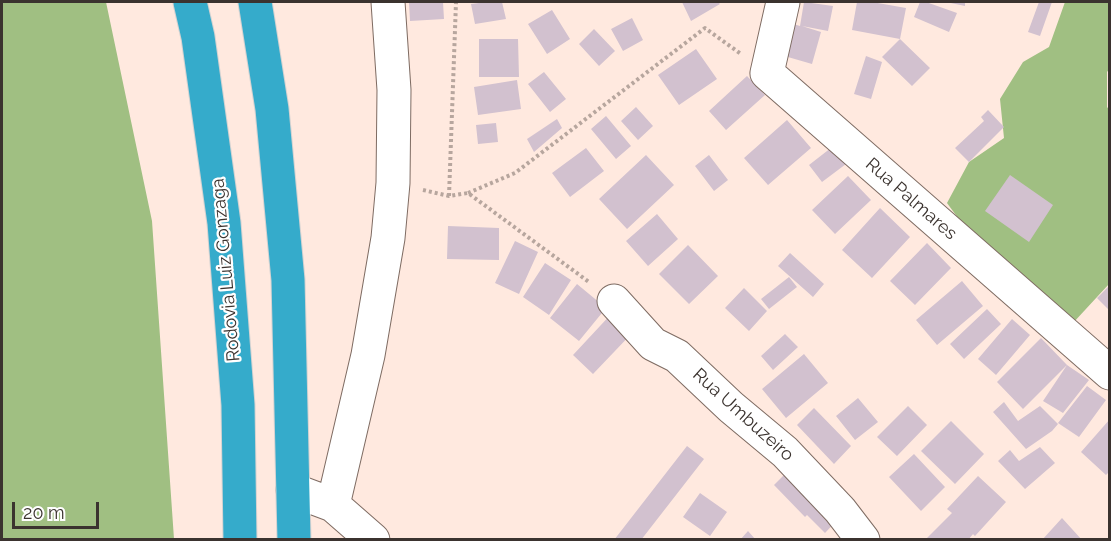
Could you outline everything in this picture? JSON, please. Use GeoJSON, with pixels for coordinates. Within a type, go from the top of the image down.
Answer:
{"type":"FeatureCollection","features":[{"type":"Feature","properties":{"kind":"highway","name":"Rodovia Luiz Gonzaga"},"geometry":{"type":"LineString","coordinates":[[190,2],[198,37],[224,223],[238,405],[240,540]]}},
{"type":"Feature","properties":{"kind":"highway"},"geometry":{"type":"LineString","coordinates":[[255,2],[272,109],[288,280],[294,540]]}},
{"type":"Feature","properties":{"kind":"street"},"geometry":{"type":"LineString","coordinates":[[333,505],[368,355],[388,238],[393,183],[394,90],[388,2]]}},
{"type":"Feature","properties":{"kind":"street"},"geometry":{"type":"LineString","coordinates":[[767,73],[783,2]]}},
{"type":"Feature","properties":{"kind":"street","name":"Rua Palmares"},"geometry":{"type":"LineString","coordinates":[[767,73],[1110,373]]}},
{"type":"Feature","properties":{"kind":"street","name":"Rua Umbuzeiro"},"geometry":{"type":"LineString","coordinates":[[614,301],[653,344],[678,356],[731,407],[785,452],[840,510],[863,540]]}},
{"type":"Feature","properties":{"kind":"street"},"geometry":{"type":"LineString","coordinates":[[293,490],[333,505],[373,540]]}},
{"type":"Feature","properties":{"kind":"path"},"geometry":{"type":"LineString","coordinates":[[449,196],[456,2]]}},
{"type":"Feature","properties":{"kind":"path"},"geometry":{"type":"LineString","coordinates":[[393,183],[449,196],[468,193],[515,173],[705,27],[767,73]]}},
{"type":"Feature","properties":{"kind":"path"},"geometry":{"type":"LineString","coordinates":[[468,193],[614,301]]}},
{"type":"Feature","properties":{"kind":"green space"},"geometry":{"type":"Polygon","coordinates":[[[2,2],[106,2],[152,221],[174,539],[2,539],[2,2]]]}},
{"type":"Feature","properties":{"kind":"green space"},"geometry":{"type":"Polygon","coordinates":[[[1065,2],[1110,2],[1110,68],[1107,72],[1107,107],[1110,111],[1109,284],[1073,323],[961,222],[947,203],[969,162],[1004,138],[1000,99],[1023,62],[1049,47],[1065,2]]]}},
{"type":"Feature","properties":{"kind":"building"},"geometry":{"type":"Polygon","coordinates":[[[409,2],[443,2],[444,19],[410,21],[409,2]]]}},
{"type":"Feature","properties":{"kind":"building"},"geometry":{"type":"Polygon","coordinates":[[[502,2],[506,19],[475,24],[471,4],[502,2]]]}},
{"type":"Feature","properties":{"kind":"building"},"geometry":{"type":"Polygon","coordinates":[[[682,2],[718,2],[720,4],[691,21],[682,2]]]}},
{"type":"Feature","properties":{"kind":"building"},"geometry":{"type":"Polygon","coordinates":[[[804,2],[833,6],[828,31],[802,26],[821,32],[812,64],[781,55],[790,23],[800,26],[804,2]]]}},
{"type":"Feature","properties":{"kind":"building"},"geometry":{"type":"Polygon","coordinates":[[[857,2],[872,2],[906,8],[900,39],[852,30],[857,2]]]}},
{"type":"Feature","properties":{"kind":"building"},"geometry":{"type":"Polygon","coordinates":[[[920,2],[957,13],[949,32],[914,17],[920,2]]]}},
{"type":"Feature","properties":{"kind":"building"},"geometry":{"type":"Polygon","coordinates":[[[946,2],[965,2],[965,6],[946,2]]]}},
{"type":"Feature","properties":{"kind":"building"},"geometry":{"type":"Polygon","coordinates":[[[1039,2],[1052,2],[1040,36],[1028,32],[1039,2]]]}},
{"type":"Feature","properties":{"kind":"building"},"geometry":{"type":"Polygon","coordinates":[[[552,10],[570,39],[547,54],[528,24],[552,10]]]}},
{"type":"Feature","properties":{"kind":"building"},"geometry":{"type":"Polygon","coordinates":[[[632,18],[643,40],[623,51],[611,29],[632,18]]]}},
{"type":"Feature","properties":{"kind":"building"},"geometry":{"type":"Polygon","coordinates":[[[594,29],[615,51],[599,66],[579,44],[594,29]]]}},
{"type":"Feature","properties":{"kind":"building"},"geometry":{"type":"Polygon","coordinates":[[[479,39],[518,39],[519,77],[479,77],[479,39]]]}},
{"type":"Feature","properties":{"kind":"building"},"geometry":{"type":"Polygon","coordinates":[[[900,39],[930,68],[912,86],[882,57],[900,39]]]}},
{"type":"Feature","properties":{"kind":"building"},"geometry":{"type":"Polygon","coordinates":[[[696,49],[717,79],[679,105],[658,75],[696,49]]]}},
{"type":"Feature","properties":{"kind":"building"},"geometry":{"type":"Polygon","coordinates":[[[866,56],[882,62],[871,99],[854,94],[866,56]]]}},
{"type":"Feature","properties":{"kind":"building"},"geometry":{"type":"Polygon","coordinates":[[[544,72],[566,99],[550,112],[528,84],[544,72]]]}},
{"type":"Feature","properties":{"kind":"building"},"geometry":{"type":"Polygon","coordinates":[[[747,76],[765,95],[726,130],[709,111],[747,76]]]}},
{"type":"Feature","properties":{"kind":"building"},"geometry":{"type":"Polygon","coordinates":[[[517,80],[521,109],[478,115],[474,87],[517,80]]]}},
{"type":"Feature","properties":{"kind":"building"},"geometry":{"type":"Polygon","coordinates":[[[636,107],[653,126],[638,140],[621,121],[636,107]]]}},
{"type":"Feature","properties":{"kind":"building"},"geometry":{"type":"Polygon","coordinates":[[[988,110],[1004,127],[969,162],[955,148],[984,121],[981,117],[988,110]]]}},
{"type":"Feature","properties":{"kind":"building"},"geometry":{"type":"Polygon","coordinates":[[[606,116],[631,146],[616,159],[591,129],[606,116]]]}},
{"type":"Feature","properties":{"kind":"building"},"geometry":{"type":"Polygon","coordinates":[[[557,119],[562,128],[534,152],[527,139],[557,119]]]}},
{"type":"Feature","properties":{"kind":"building"},"geometry":{"type":"Polygon","coordinates":[[[787,120],[811,148],[768,185],[744,158],[787,120]]]}},
{"type":"Feature","properties":{"kind":"building"},"geometry":{"type":"Polygon","coordinates":[[[496,123],[498,142],[478,144],[476,125],[496,123]]]}},
{"type":"Feature","properties":{"kind":"building"},"geometry":{"type":"Polygon","coordinates":[[[836,144],[850,161],[822,182],[809,165],[836,144]]]}},
{"type":"Feature","properties":{"kind":"building"},"geometry":{"type":"Polygon","coordinates":[[[586,148],[604,171],[570,197],[552,173],[586,148]]]}},
{"type":"Feature","properties":{"kind":"building"},"geometry":{"type":"Polygon","coordinates":[[[646,155],[674,185],[627,229],[599,199],[646,155]]]}},
{"type":"Feature","properties":{"kind":"building"},"geometry":{"type":"Polygon","coordinates":[[[709,155],[728,180],[714,191],[695,166],[709,155]]]}},
{"type":"Feature","properties":{"kind":"building"},"geometry":{"type":"Polygon","coordinates":[[[1010,175],[1053,205],[1029,242],[985,211],[1010,175]]]}},
{"type":"Feature","properties":{"kind":"building"},"geometry":{"type":"Polygon","coordinates":[[[848,176],[871,200],[835,234],[812,210],[848,176]]]}},
{"type":"Feature","properties":{"kind":"building"},"geometry":{"type":"Polygon","coordinates":[[[880,208],[910,237],[872,278],[842,250],[880,208]]]}},
{"type":"Feature","properties":{"kind":"building"},"geometry":{"type":"Polygon","coordinates":[[[657,214],[678,239],[648,266],[626,241],[657,214]]]}},
{"type":"Feature","properties":{"kind":"building"},"geometry":{"type":"Polygon","coordinates":[[[448,226],[499,228],[499,260],[447,259],[448,226]]]}},
{"type":"Feature","properties":{"kind":"building"},"geometry":{"type":"Polygon","coordinates":[[[515,241],[538,252],[519,294],[495,283],[515,241]]]}},
{"type":"Feature","properties":{"kind":"building"},"geometry":{"type":"Polygon","coordinates":[[[927,243],[951,268],[915,305],[890,281],[927,243]]]}},
{"type":"Feature","properties":{"kind":"building"},"geometry":{"type":"Polygon","coordinates":[[[688,245],[718,276],[689,304],[659,274],[688,245]]]}},
{"type":"Feature","properties":{"kind":"building"},"geometry":{"type":"Polygon","coordinates":[[[790,253],[824,284],[813,297],[778,266],[790,253]]]}},
{"type":"Feature","properties":{"kind":"building"},"geometry":{"type":"Polygon","coordinates":[[[545,263],[571,280],[549,315],[523,297],[545,263]]]}},
{"type":"Feature","properties":{"kind":"building"},"geometry":{"type":"Polygon","coordinates":[[[789,277],[797,287],[769,309],[761,299],[789,277]]]}},
{"type":"Feature","properties":{"kind":"building"},"geometry":{"type":"Polygon","coordinates":[[[962,281],[983,306],[937,345],[916,320],[962,281]]]}},
{"type":"Feature","properties":{"kind":"building"},"geometry":{"type":"Polygon","coordinates":[[[577,284],[606,308],[579,341],[550,318],[577,284]]]}},
{"type":"Feature","properties":{"kind":"building"},"geometry":{"type":"Polygon","coordinates":[[[1110,285],[1110,311],[1097,298],[1110,285]]]}},
{"type":"Feature","properties":{"kind":"building"},"geometry":{"type":"Polygon","coordinates":[[[744,288],[767,311],[749,331],[725,308],[744,288]]]}},
{"type":"Feature","properties":{"kind":"building"},"geometry":{"type":"Polygon","coordinates":[[[987,309],[1001,324],[964,359],[950,344],[987,309]]]}},
{"type":"Feature","properties":{"kind":"building"},"geometry":{"type":"Polygon","coordinates":[[[614,311],[635,330],[593,374],[573,355],[614,311]]]}},
{"type":"Feature","properties":{"kind":"building"},"geometry":{"type":"Polygon","coordinates":[[[1012,319],[1030,335],[996,375],[978,359],[1012,319]]]}},
{"type":"Feature","properties":{"kind":"building"},"geometry":{"type":"Polygon","coordinates":[[[785,334],[798,347],[773,370],[761,356],[785,334]]]}},
{"type":"Feature","properties":{"kind":"building"},"geometry":{"type":"Polygon","coordinates":[[[1041,338],[1067,365],[1023,409],[997,382],[1041,338]]]}},
{"type":"Feature","properties":{"kind":"building"},"geometry":{"type":"Polygon","coordinates":[[[804,354],[828,383],[786,418],[762,389],[804,354]]]}},
{"type":"Feature","properties":{"kind":"building"},"geometry":{"type":"Polygon","coordinates":[[[1067,365],[1089,380],[1063,413],[1043,401],[1067,365]]]}},
{"type":"Feature","properties":{"kind":"building"},"geometry":{"type":"Polygon","coordinates":[[[1087,386],[1106,400],[1079,437],[1058,423],[1087,386]]]}},
{"type":"Feature","properties":{"kind":"building"},"geometry":{"type":"Polygon","coordinates":[[[858,398],[878,422],[855,440],[836,416],[858,398]]]}},
{"type":"Feature","properties":{"kind":"building"},"geometry":{"type":"Polygon","coordinates":[[[1004,402],[1018,421],[1040,406],[1058,424],[1052,431],[1026,449],[993,412],[1004,402]]]}},
{"type":"Feature","properties":{"kind":"building"},"geometry":{"type":"Polygon","coordinates":[[[908,406],[927,425],[897,456],[877,437],[908,406]]]}},
{"type":"Feature","properties":{"kind":"building"},"geometry":{"type":"Polygon","coordinates":[[[814,408],[851,446],[834,464],[797,425],[814,408]]]}},
{"type":"Feature","properties":{"kind":"building"},"geometry":{"type":"Polygon","coordinates":[[[1110,419],[1110,471],[1106,475],[1081,452],[1110,419]]]}},
{"type":"Feature","properties":{"kind":"building"},"geometry":{"type":"Polygon","coordinates":[[[951,421],[984,454],[955,484],[921,451],[951,421]]]}},
{"type":"Feature","properties":{"kind":"building"},"geometry":{"type":"Polygon","coordinates":[[[687,446],[704,459],[641,540],[614,540],[687,446]]]}},
{"type":"Feature","properties":{"kind":"building"},"geometry":{"type":"Polygon","coordinates":[[[1040,447],[1055,463],[1025,489],[998,461],[1010,450],[1019,461],[1040,447]]]}},
{"type":"Feature","properties":{"kind":"building"},"geometry":{"type":"Polygon","coordinates":[[[914,454],[945,487],[921,511],[889,477],[914,454]]]}},
{"type":"Feature","properties":{"kind":"building"},"geometry":{"type":"Polygon","coordinates":[[[793,466],[841,516],[825,533],[807,515],[805,517],[774,485],[793,466]]]}},
{"type":"Feature","properties":{"kind":"building"},"geometry":{"type":"Polygon","coordinates":[[[978,476],[1006,502],[975,536],[973,534],[968,540],[925,540],[952,513],[947,509],[978,476]]]}},
{"type":"Feature","properties":{"kind":"building"},"geometry":{"type":"Polygon","coordinates":[[[700,493],[727,512],[710,536],[683,517],[700,493]]]}},
{"type":"Feature","properties":{"kind":"building"},"geometry":{"type":"Polygon","coordinates":[[[1062,518],[1082,540],[1042,540],[1062,518]]]}},
{"type":"Feature","properties":{"kind":"building"},"geometry":{"type":"Polygon","coordinates":[[[748,531],[756,540],[740,540],[748,531]]]}}]}
